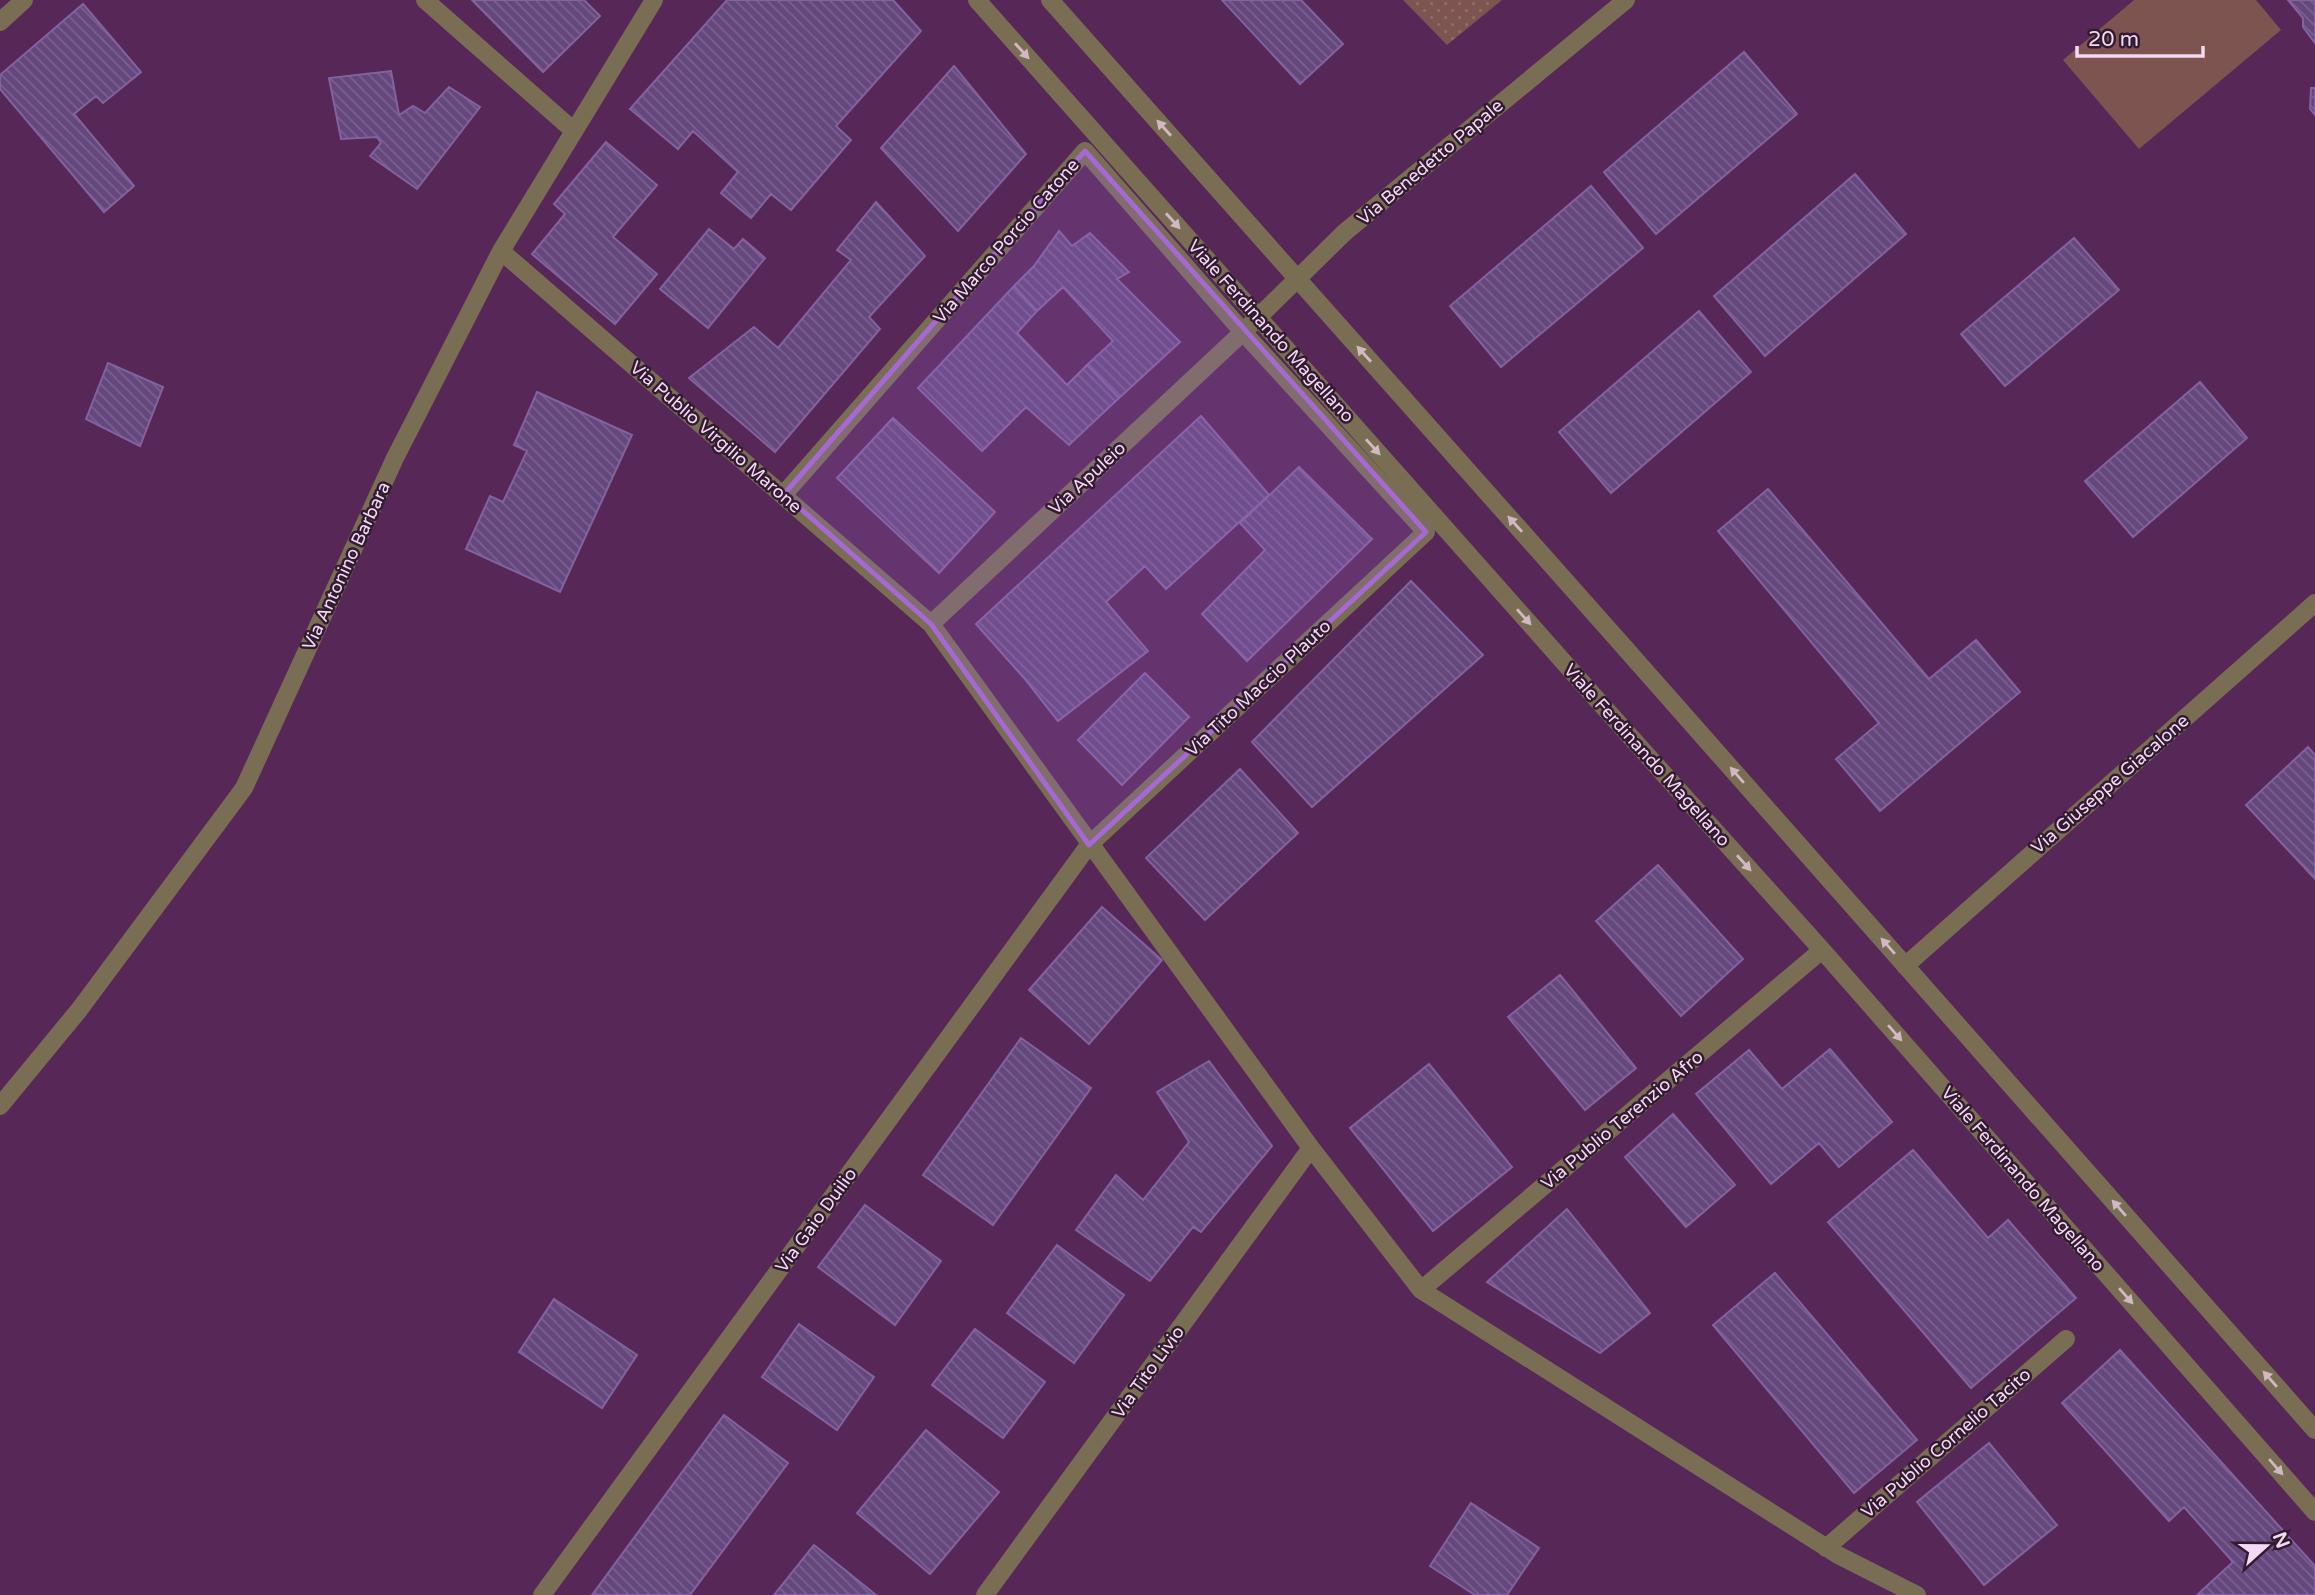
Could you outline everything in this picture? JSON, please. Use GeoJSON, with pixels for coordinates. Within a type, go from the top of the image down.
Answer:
{"type":"FeatureCollection","features":[{"type":"Feature","properties":{"kind":"street"},"geometry":{"type":"LineString","coordinates":[[0,22],[24,0]]}},
{"type":"Feature","properties":{"kind":"street"},"geometry":{"type":"LineString","coordinates":[[425,0],[574,131]]}},
{"type":"Feature","properties":{"kind":"street","name":"Via Antonino Barbara"},"geometry":{"type":"LineString","coordinates":[[0,1106],[79,1010],[244,788],[395,458],[501,251],[654,0]]}},
{"type":"Feature","properties":{"kind":"street","name":"Viale Ferdinando Magellano"},"geometry":{"type":"LineString","coordinates":[[977,0],[1822,950],[2315,1512]]}},
{"type":"Feature","properties":{"kind":"street"},"geometry":{"type":"LineString","coordinates":[[1050,0],[2315,1430]]}},
{"type":"Feature","properties":{"kind":"street","name":"Via Benedetto Papale"},"geometry":{"type":"LineString","coordinates":[[1243,332],[1345,232],[1626,0]]}},
{"type":"Feature","properties":{"kind":"street","name":"Via Marco Porcio Catone"},"geometry":{"type":"LineString","coordinates":[[783,494],[1085,151],[1243,332],[1426,532]]}},
{"type":"Feature","properties":{"kind":"street","name":"Via Publio Virgilio Marone"},"geometry":{"type":"LineString","coordinates":[[501,251],[931,624],[1311,1148],[1421,1290],[1826,1548],[1917,1595]]}},
{"type":"Feature","properties":{"kind":"street","name":"Via Apuleio"},"geometry":{"type":"LineString","coordinates":[[931,624],[1243,332]]}},
{"type":"Feature","properties":{"kind":"street","name":"Via Tito Maccio Plauto"},"geometry":{"type":"LineString","coordinates":[[1089,845],[1426,532]]}},
{"type":"Feature","properties":{"kind":"street","name":"Via Giuseppe Giacalone"},"geometry":{"type":"LineString","coordinates":[[1905,966],[2315,603]]}},
{"type":"Feature","properties":{"kind":"street","name":"Via Gaio Duilio"},"geometry":{"type":"LineString","coordinates":[[542,1595],[1089,845]]}},
{"type":"Feature","properties":{"kind":"street","name":"Via Publio Terenzio Afro"},"geometry":{"type":"LineString","coordinates":[[1421,1290],[1822,950]]}},
{"type":"Feature","properties":{"kind":"street","name":"Via Tito Livio"},"geometry":{"type":"LineString","coordinates":[[985,1595],[1311,1148]]}},
{"type":"Feature","properties":{"kind":"street","name":"Via Publio Cornelio Tacito"},"geometry":{"type":"LineString","coordinates":[[1826,1548],[2066,1339]]}},
{"type":"Feature","properties":{"kind":"highlighted area"},"geometry":{"type":"Polygon","coordinates":[[[1085,151],[1426,532],[1089,845],[931,624],[784,494],[1085,151]]]}},
{"type":"Feature","properties":{"kind":"shaded area"},"geometry":{"type":"Polygon","coordinates":[[[1403,0],[1502,0],[1447,45],[1403,0]]]}},
{"type":"Feature","properties":{"kind":"shaded area"},"geometry":{"type":"Polygon","coordinates":[[[2134,0],[2256,0],[2281,30],[2139,149],[2063,60],[2134,0]]]}},
{"type":"Feature","properties":{"kind":"building"},"geometry":{"type":"Polygon","coordinates":[[[472,0],[584,0],[600,16],[543,72],[472,0]]]}},
{"type":"Feature","properties":{"kind":"building"},"geometry":{"type":"Polygon","coordinates":[[[727,0],[893,0],[921,31],[836,126],[851,140],[791,210],[771,194],[751,218],[721,193],[738,172],[693,131],[678,149],[630,109],[727,0]]]}},
{"type":"Feature","properties":{"kind":"building"},"geometry":{"type":"Polygon","coordinates":[[[1222,0],[1301,0],[1343,44],[1300,84],[1222,0]]]}},
{"type":"Feature","properties":{"kind":"building"},"geometry":{"type":"Polygon","coordinates":[[[2288,0],[2315,0],[2315,43],[2303,27],[2303,18],[2288,0]]]}},
{"type":"Feature","properties":{"kind":"building"},"geometry":{"type":"Polygon","coordinates":[[[83,4],[141,72],[103,103],[96,96],[74,114],[134,186],[104,212],[0,89],[0,75],[83,4]]]}},
{"type":"Feature","properties":{"kind":"building"},"geometry":{"type":"Polygon","coordinates":[[[1744,52],[1797,114],[1656,234],[1604,172],[1744,52]]]}},
{"type":"Feature","properties":{"kind":"building"},"geometry":{"type":"Polygon","coordinates":[[[954,66],[1026,154],[958,231],[881,148],[954,66]]]}},
{"type":"Feature","properties":{"kind":"building"},"geometry":{"type":"Polygon","coordinates":[[[391,71],[399,115],[413,106],[425,113],[449,87],[480,107],[417,189],[370,156],[381,143],[377,137],[341,139],[329,78],[391,71]]]}},
{"type":"Feature","properties":{"kind":"building"},"geometry":{"type":"Polygon","coordinates":[[[2311,88],[2315,88],[2315,115],[2310,109],[2311,88]]]}},
{"type":"Feature","properties":{"kind":"building"},"geometry":{"type":"Polygon","coordinates":[[[606,142],[657,185],[613,237],[657,274],[615,324],[532,254],[565,214],[554,204],[606,142]]]}},
{"type":"Feature","properties":{"kind":"building"},"geometry":{"type":"Polygon","coordinates":[[[1855,174],[1906,234],[1765,356],[1714,296],[1855,174]]]}},
{"type":"Feature","properties":{"kind":"building"},"geometry":{"type":"Polygon","coordinates":[[[1591,186],[1643,248],[1501,367],[1450,306],[1591,186]]]}},
{"type":"Feature","properties":{"kind":"building"},"geometry":{"type":"Polygon","coordinates":[[[876,202],[925,256],[869,317],[880,329],[775,452],[689,378],[754,327],[778,348],[851,260],[837,250],[876,202]]]}},
{"type":"Feature","properties":{"kind":"building"},"geometry":{"type":"Polygon","coordinates":[[[709,229],[734,249],[743,239],[765,258],[708,328],[660,289],[709,229]]]}},
{"type":"Feature","properties":{"kind":"building"},"geometry":{"type":"Polygon","coordinates":[[[1059,231],[1072,246],[1090,233],[1129,272],[1117,279],[1180,342],[1119,398],[1087,365],[1113,341],[1063,287],[1037,311],[1014,286],[1034,266],[1059,231]]]}},
{"type":"Feature","properties":{"kind":"building"},"geometry":{"type":"Polygon","coordinates":[[[2074,238],[2119,290],[2005,386],[1961,334],[2074,238]]]}},
{"type":"Feature","properties":{"kind":"building"},"geometry":{"type":"Polygon","coordinates":[[[1014,286],[1037,311],[1017,333],[1067,385],[1087,365],[1119,398],[1069,445],[1026,407],[982,451],[918,388],[1014,286]]]}},
{"type":"Feature","properties":{"kind":"building"},"geometry":{"type":"Polygon","coordinates":[[[1699,311],[1751,372],[1611,493],[1559,432],[1699,311]]]}},
{"type":"Feature","properties":{"kind":"building"},"geometry":{"type":"Polygon","coordinates":[[[108,363],[163,387],[140,446],[86,419],[108,363]]]}},
{"type":"Feature","properties":{"kind":"building"},"geometry":{"type":"Polygon","coordinates":[[[2200,382],[2247,438],[2133,537],[2085,481],[2200,382]]]}},
{"type":"Feature","properties":{"kind":"building"},"geometry":{"type":"Polygon","coordinates":[[[537,392],[632,435],[560,592],[466,549],[490,496],[503,502],[527,451],[514,445],[537,392]]]}},
{"type":"Feature","properties":{"kind":"building"},"geometry":{"type":"Polygon","coordinates":[[[1201,416],[1269,495],[1166,589],[1145,566],[1106,602],[1148,651],[1058,721],[976,624],[1201,416]]]}},
{"type":"Feature","properties":{"kind":"building"},"geometry":{"type":"Polygon","coordinates":[[[893,418],[995,512],[939,573],[837,478],[893,418]]]}},
{"type":"Feature","properties":{"kind":"building"},"geometry":{"type":"Polygon","coordinates":[[[1299,467],[1372,539],[1247,661],[1202,614],[1265,550],[1240,523],[1299,467]]]}},
{"type":"Feature","properties":{"kind":"building"},"geometry":{"type":"Polygon","coordinates":[[[1768,489],[1929,679],[1976,640],[2020,692],[1880,811],[1836,759],[1879,723],[1718,531],[1768,489]]]}},
{"type":"Feature","properties":{"kind":"building"},"geometry":{"type":"Polygon","coordinates":[[[1411,581],[1483,655],[1312,807],[1252,742],[1411,581]]]}},
{"type":"Feature","properties":{"kind":"building"},"geometry":{"type":"Polygon","coordinates":[[[1145,673],[1189,717],[1122,785],[1078,740],[1145,673]]]}},
{"type":"Feature","properties":{"kind":"building"},"geometry":{"type":"Polygon","coordinates":[[[2308,747],[2315,755],[2315,879],[2246,805],[2308,747]]]}},
{"type":"Feature","properties":{"kind":"building"},"geometry":{"type":"Polygon","coordinates":[[[1240,769],[1298,833],[1205,920],[1146,858],[1240,769]]]}},
{"type":"Feature","properties":{"kind":"building"},"geometry":{"type":"Polygon","coordinates":[[[1658,865],[1743,959],[1681,1016],[1596,921],[1658,865]]]}},
{"type":"Feature","properties":{"kind":"building"},"geometry":{"type":"Polygon","coordinates":[[[1102,907],[1162,960],[1089,1044],[1029,990],[1102,907]]]}},
{"type":"Feature","properties":{"kind":"building"},"geometry":{"type":"Polygon","coordinates":[[[1560,975],[1636,1068],[1585,1110],[1508,1017],[1560,975]]]}},
{"type":"Feature","properties":{"kind":"building"},"geometry":{"type":"Polygon","coordinates":[[[1021,1038],[1091,1088],[993,1225],[923,1175],[1021,1038]]]}},
{"type":"Feature","properties":{"kind":"building"},"geometry":{"type":"Polygon","coordinates":[[[1830,1049],[1892,1122],[1839,1167],[1819,1143],[1771,1184],[1696,1094],[1749,1050],[1782,1089],[1830,1049]]]}},
{"type":"Feature","properties":{"kind":"building"},"geometry":{"type":"Polygon","coordinates":[[[1209,1061],[1272,1146],[1201,1232],[1193,1227],[1150,1281],[1076,1230],[1116,1175],[1143,1200],[1189,1142],[1157,1092],[1209,1061]]]}},
{"type":"Feature","properties":{"kind":"building"},"geometry":{"type":"Polygon","coordinates":[[[1429,1064],[1512,1167],[1433,1231],[1350,1128],[1429,1064]]]}},
{"type":"Feature","properties":{"kind":"building"},"geometry":{"type":"Polygon","coordinates":[[[1673,1114],[1735,1185],[1686,1227],[1625,1157],[1673,1114]]]}},
{"type":"Feature","properties":{"kind":"building"},"geometry":{"type":"Polygon","coordinates":[[[1913,1150],[1988,1238],[2008,1220],[2076,1298],[1971,1388],[1828,1222],[1913,1150]]]}},
{"type":"Feature","properties":{"kind":"building"},"geometry":{"type":"Polygon","coordinates":[[[865,1205],[941,1261],[895,1325],[818,1267],[865,1205]]]}},
{"type":"Feature","properties":{"kind":"building"},"geometry":{"type":"Polygon","coordinates":[[[1567,1209],[1650,1313],[1600,1353],[1487,1282],[1567,1209]]]}},
{"type":"Feature","properties":{"kind":"building"},"geometry":{"type":"Polygon","coordinates":[[[1057,1245],[1124,1295],[1074,1363],[1007,1313],[1057,1245]]]}},
{"type":"Feature","properties":{"kind":"building"},"geometry":{"type":"Polygon","coordinates":[[[1775,1273],[1917,1440],[1854,1493],[1713,1325],[1775,1273]]]}},
{"type":"Feature","properties":{"kind":"building"},"geometry":{"type":"Polygon","coordinates":[[[554,1299],[637,1355],[602,1408],[519,1352],[554,1299]]]}},
{"type":"Feature","properties":{"kind":"building"},"geometry":{"type":"Polygon","coordinates":[[[799,1324],[874,1377],[837,1430],[762,1377],[799,1324]]]}},
{"type":"Feature","properties":{"kind":"building"},"geometry":{"type":"Polygon","coordinates":[[[975,1329],[1045,1382],[1003,1438],[932,1385],[975,1329]]]}},
{"type":"Feature","properties":{"kind":"building"},"geometry":{"type":"Polygon","coordinates":[[[2120,1350],[2315,1566],[2315,1595],[2197,1595],[2233,1562],[2184,1507],[2169,1521],[2062,1403],[2120,1350]]]}},
{"type":"Feature","properties":{"kind":"building"},"geometry":{"type":"Polygon","coordinates":[[[724,1415],[788,1463],[690,1595],[592,1595],[724,1415]]]}},
{"type":"Feature","properties":{"kind":"building"},"geometry":{"type":"Polygon","coordinates":[[[926,1430],[999,1492],[930,1574],[857,1513],[926,1430]]]}},
{"type":"Feature","properties":{"kind":"building"},"geometry":{"type":"Polygon","coordinates":[[[1989,1443],[2057,1525],[1984,1585],[1917,1502],[1989,1443]]]}},
{"type":"Feature","properties":{"kind":"building"},"geometry":{"type":"Polygon","coordinates":[[[1471,1503],[1539,1548],[1507,1595],[1475,1595],[1430,1566],[1471,1503]]]}},
{"type":"Feature","properties":{"kind":"building"},"geometry":{"type":"Polygon","coordinates":[[[814,1545],[876,1595],[774,1595],[814,1545]]]}}]}
